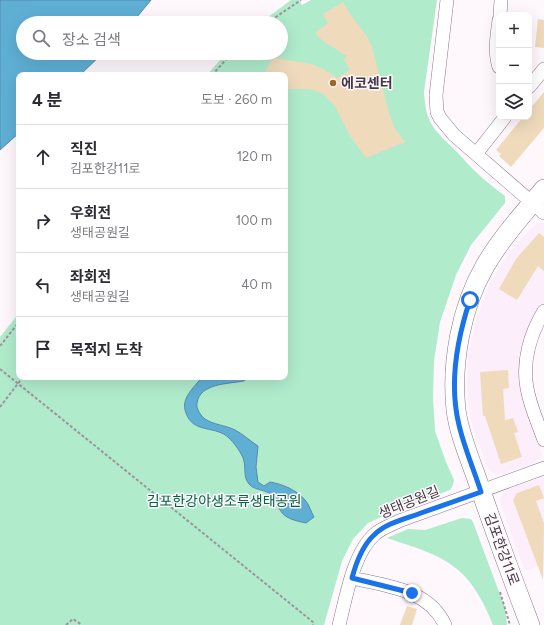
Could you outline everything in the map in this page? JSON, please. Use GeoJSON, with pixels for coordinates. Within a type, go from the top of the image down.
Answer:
{"type":"FeatureCollection","features":[{"type":"Feature","properties":{"kind":"main road","name":"김포한강11로"},"geometry":{"type":"LineString","coordinates":[[530,625],[481,492],[459,425],[456,410],[455,374],[460,334],[470,300],[484,267],[498,245],[538,208],[544,189]]}},
{"type":"Feature","properties":{"kind":"street"},"geometry":{"type":"LineString","coordinates":[[447,0],[436,95],[437,112],[449,130],[538,208]]}},
{"type":"Feature","properties":{"kind":"street"},"geometry":{"type":"LineString","coordinates":[[500,12],[501,0]]}},
{"type":"Feature","properties":{"kind":"street"},"geometry":{"type":"LineString","coordinates":[[532,84],[544,69]]}},
{"type":"Feature","properties":{"kind":"street"},"geometry":{"type":"LineString","coordinates":[[476,154],[503,120]]}},
{"type":"Feature","properties":{"kind":"street"},"geometry":{"type":"LineString","coordinates":[[544,311],[535,328],[526,366],[527,387],[540,416],[544,440]]}},
{"type":"Feature","properties":{"kind":"street","name":"생태공원길"},"geometry":{"type":"LineString","coordinates":[[339,625],[356,565],[363,549],[374,535],[399,521],[544,468]]}},
{"type":"Feature","properties":{"kind":"street"},"geometry":{"type":"LineString","coordinates":[[352,578],[403,590],[419,597],[432,605],[438,612],[445,625]]}},
{"type":"Feature","properties":{"kind":"path"},"geometry":{"type":"LineString","coordinates":[[277,16],[301,0]]}},
{"type":"Feature","properties":{"kind":"path"},"geometry":{"type":"LineString","coordinates":[[215,72],[226,60]]}},
{"type":"Feature","properties":{"kind":"path"},"geometry":{"type":"LineString","coordinates":[[0,346],[16,326]]}},
{"type":"Feature","properties":{"kind":"path"},"geometry":{"type":"LineString","coordinates":[[0,369],[314,622],[313,625]]}},
{"type":"Feature","properties":{"kind":"path"},"geometry":{"type":"LineString","coordinates":[[0,408],[20,380]]}},
{"type":"Feature","properties":{"kind":"path"},"geometry":{"type":"LineString","coordinates":[[66,625],[74,619],[82,625]]}},
{"type":"Feature","properties":{"kind":"shaded area"},"geometry":{"type":"Polygon","coordinates":[[[538,223],[544,223],[544,303],[535,317],[527,407],[542,454],[541,457],[534,463],[503,474],[498,474],[489,470],[471,421],[467,386],[468,355],[478,314],[490,283],[517,243],[538,223]]]}},
{"type":"Feature","properties":{"kind":"shaded area"},"geometry":{"type":"Polygon","coordinates":[[[544,477],[544,564],[525,571],[500,499],[504,492],[510,488],[544,477]]]}},
{"type":"Feature","properties":{"kind":"green space","name":"김포한강야생조류생태공원"},"geometry":{"type":"Polygon","coordinates":[[[291,0],[299,0],[302,5],[311,0],[437,0],[424,92],[427,113],[437,132],[479,175],[505,196],[505,203],[471,245],[456,275],[440,322],[434,361],[433,397],[435,431],[454,480],[453,485],[450,490],[397,510],[368,523],[353,539],[342,561],[324,625],[0,625],[0,337],[16,317],[16,380],[288,380],[288,72],[210,72],[220,60],[288,60],[288,16],[269,16],[291,0]]]}},
{"type":"Feature","properties":{"kind":"green space"},"geometry":{"type":"Polygon","coordinates":[[[462,518],[471,519],[473,522],[505,608],[507,625],[493,625],[483,602],[474,588],[457,569],[449,563],[424,550],[387,538],[408,529],[425,530],[462,518]]]}},
{"type":"Feature","properties":{"kind":"water"},"geometry":{"type":"Polygon","coordinates":[[[0,0],[151,0],[138,16],[16,16],[16,60],[96,60],[83,72],[16,72],[16,136],[0,150],[0,0]]]}},
{"type":"Feature","properties":{"kind":"water"},"geometry":{"type":"Polygon","coordinates":[[[200,380],[245,380],[209,388],[203,392],[199,396],[197,403],[200,414],[212,423],[241,433],[258,446],[256,467],[258,482],[264,486],[270,482],[275,483],[294,490],[302,496],[314,517],[306,523],[285,516],[272,495],[249,484],[245,476],[245,464],[243,458],[238,448],[229,438],[224,434],[199,427],[189,420],[186,413],[185,403],[189,394],[200,380]]]}},
{"type":"Feature","properties":{"kind":"building","name":"에코센터"},"geometry":{"type":"Polygon","coordinates":[[[343,2],[366,35],[372,47],[389,113],[395,129],[405,142],[366,158],[350,136],[335,106],[322,93],[313,90],[288,89],[288,72],[265,72],[272,60],[286,60],[312,64],[337,78],[350,70],[344,59],[347,56],[324,42],[315,33],[328,23],[323,14],[343,2]]]}},
{"type":"Feature","properties":{"kind":"building"},"geometry":{"type":"Polygon","coordinates":[[[538,19],[544,20],[544,48],[535,47],[538,19]]]}},
{"type":"Feature","properties":{"kind":"building"},"geometry":{"type":"Polygon","coordinates":[[[544,92],[544,128],[511,167],[499,156],[501,154],[496,150],[521,120],[532,120],[532,106],[544,92]]]}},
{"type":"Feature","properties":{"kind":"building"},"geometry":{"type":"Polygon","coordinates":[[[539,233],[544,237],[544,271],[538,266],[517,300],[499,289],[516,259],[539,233]]]}},
{"type":"Feature","properties":{"kind":"building"},"geometry":{"type":"Polygon","coordinates":[[[508,370],[509,388],[503,389],[505,420],[513,418],[518,432],[514,433],[522,457],[501,464],[485,416],[483,416],[480,372],[508,370]]]}},
{"type":"Feature","properties":{"kind":"building"},"geometry":{"type":"Polygon","coordinates":[[[539,485],[544,498],[536,501],[544,523],[543,580],[513,500],[517,493],[539,485]]]}},
{"type":"Feature","properties":{"kind":"building"},"geometry":{"type":"Polygon","coordinates":[[[407,606],[417,609],[412,625],[400,625],[407,606]]]}},
{"type":"Feature","properties":{"kind":"place","name":"에코센터"},"geometry":{"type":"Point","coordinates":[333,83]}},
{"type":"Feature","properties":{"kind":"route"},"geometry":{"type":"LineString","coordinates":[[412,593],[352,578],[363,549],[374,535],[381,530],[399,521],[481,492],[459,425],[455,394],[456,356],[464,317],[470,300]]}}]}
